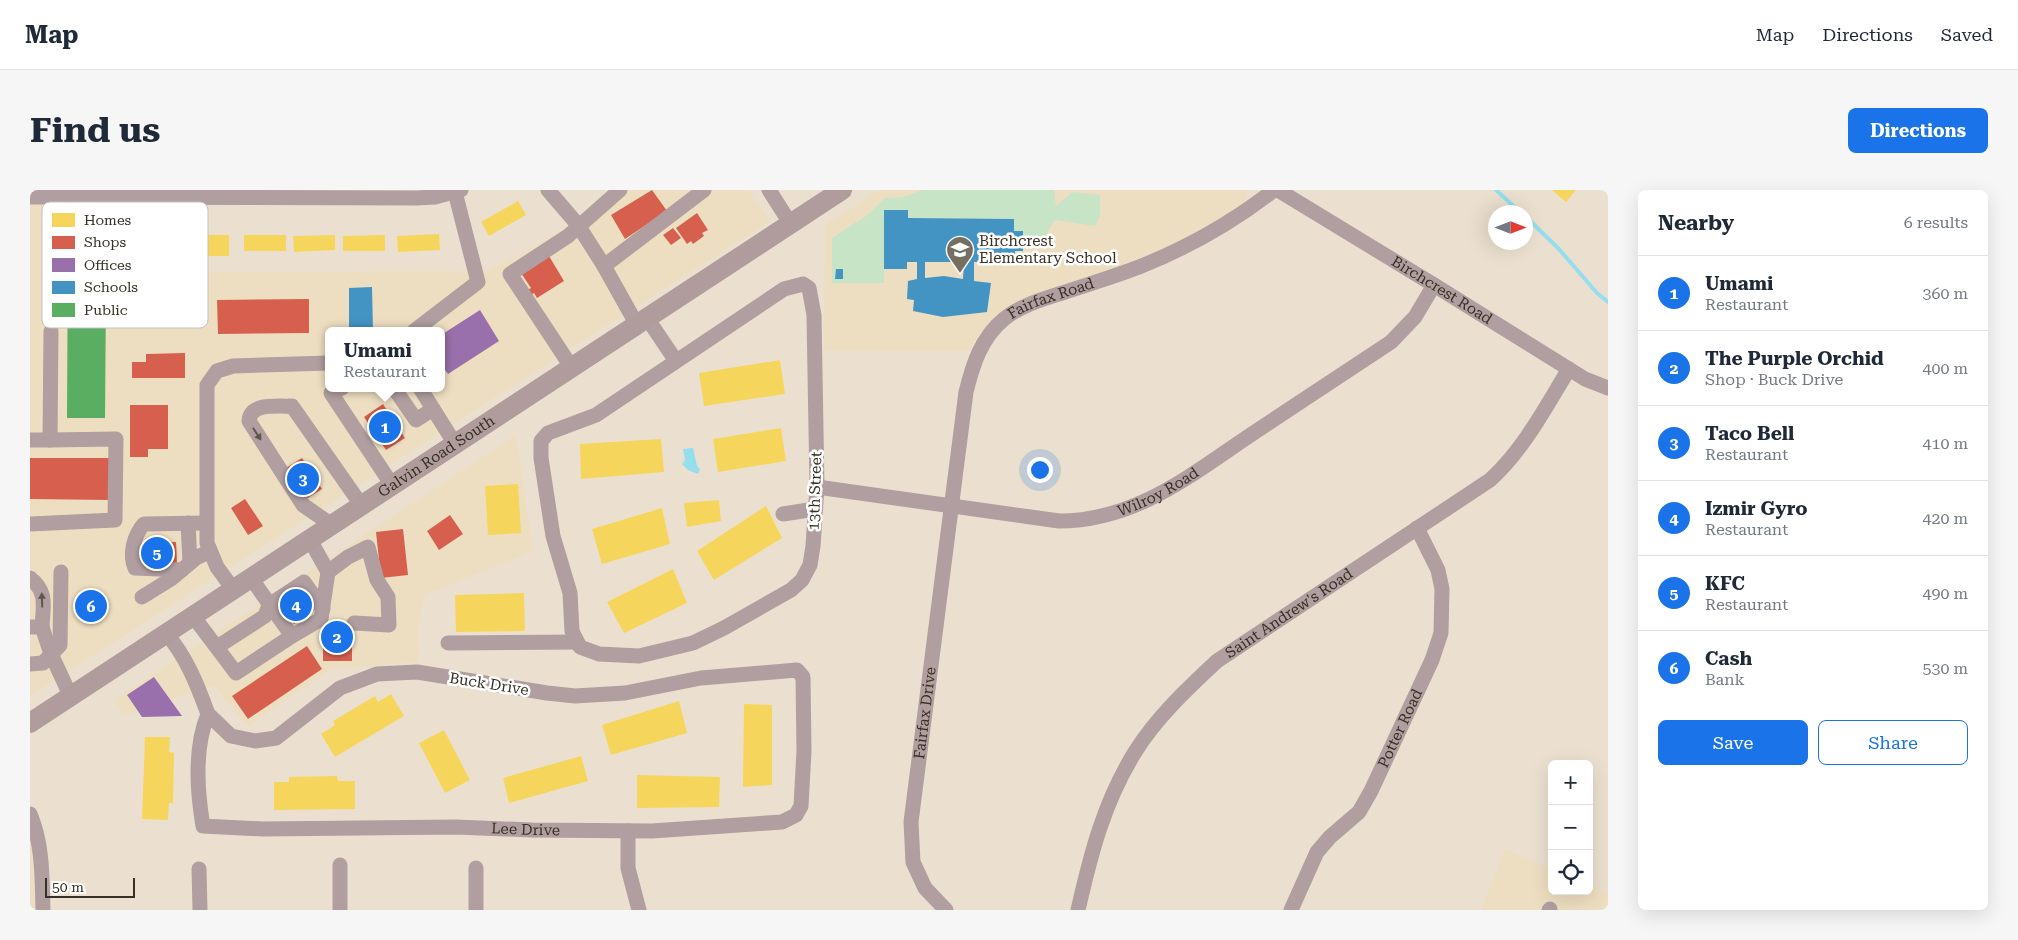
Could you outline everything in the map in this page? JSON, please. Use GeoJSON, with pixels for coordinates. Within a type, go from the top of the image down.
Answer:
{"type":"FeatureCollection","features":[{"type":"Feature","properties":{"kind":"main road","name":"Galvin Road South"},"geometry":{"type":"LineString","coordinates":[[30,723],[842,190]]}},
{"type":"Feature","properties":{"kind":"street"},"geometry":{"type":"LineString","coordinates":[[548,190],[578,225],[642,322],[676,361]]}},
{"type":"Feature","properties":{"kind":"street"},"geometry":{"type":"LineString","coordinates":[[572,368],[510,274],[568,236],[578,225],[620,190]]}},
{"type":"Feature","properties":{"kind":"street"},"geometry":{"type":"LineString","coordinates":[[604,266],[704,190]]}},
{"type":"Feature","properties":{"kind":"street"},"geometry":{"type":"LineString","coordinates":[[769,190],[790,223]]}},
{"type":"Feature","properties":{"kind":"street","name":"Birchcrest Road"},"geometry":{"type":"LineString","coordinates":[[1276,190],[1585,379],[1608,388]]}},
{"type":"Feature","properties":{"kind":"street","name":"Fairfax Road"},"geometry":{"type":"LineString","coordinates":[[952,506],[970,376],[974,360],[981,346],[996,327],[1014,312],[1027,305],[1168,255],[1225,225],[1276,190]]}},
{"type":"Feature","properties":{"kind":"street"},"geometry":{"type":"LineString","coordinates":[[30,197],[209,194],[417,198],[458,191],[478,282],[419,327]]}},
{"type":"Feature","properties":{"kind":"street","name":"13th Street"},"geometry":{"type":"LineString","coordinates":[[803,284],[809,288],[814,315],[817,487],[810,565],[802,580],[781,595],[724,628],[692,643],[640,656],[599,654],[580,647],[572,631],[570,592],[553,536],[541,458],[541,442],[548,433],[596,415],[676,361],[784,289],[803,284]]}},
{"type":"Feature","properties":{"kind":"street","name":"Wilroy Road"},"geometry":{"type":"LineString","coordinates":[[817,487],[1041,519],[1073,521],[1114,514],[1144,502],[1171,488],[1391,342],[1415,317],[1434,285]]}},
{"type":"Feature","properties":{"kind":"street"},"geometry":{"type":"LineString","coordinates":[[50,440],[51,331]]}},
{"type":"Feature","properties":{"kind":"street"},"geometry":{"type":"LineString","coordinates":[[234,589],[217,568],[207,543],[207,386],[217,371],[233,366],[325,363]]}},
{"type":"Feature","properties":{"kind":"street","name":"Saint Andrew's Road"},"geometry":{"type":"LineString","coordinates":[[1078,910],[1090,854],[1111,798],[1136,751],[1178,698],[1217,661],[1490,480],[1507,465],[1524,442],[1569,369]]}},
{"type":"Feature","properties":{"kind":"street"},"geometry":{"type":"LineString","coordinates":[[333,392],[331,393],[392,485]]}},
{"type":"Feature","properties":{"kind":"street"},"geometry":{"type":"LineString","coordinates":[[397,392],[416,420],[433,409]]}},
{"type":"Feature","properties":{"kind":"street"},"geometry":{"type":"LineString","coordinates":[[422,392],[455,444]]}},
{"type":"Feature","properties":{"kind":"street"},"geometry":{"type":"LineString","coordinates":[[332,525],[303,505],[249,421],[253,410],[292,406],[362,506]]}},
{"type":"Feature","properties":{"kind":"street"},"geometry":{"type":"LineString","coordinates":[[30,440],[116,439],[115,520],[30,524]]}},
{"type":"Feature","properties":{"kind":"street","name":"Fairfax Drive"},"geometry":{"type":"LineString","coordinates":[[946,910],[925,888],[913,862],[911,822],[952,506]]}},
{"type":"Feature","properties":{"kind":"street"},"geometry":{"type":"LineString","coordinates":[[783,514],[815,509]]}},
{"type":"Feature","properties":{"kind":"street"},"geometry":{"type":"LineString","coordinates":[[186,566],[188,523]]}},
{"type":"Feature","properties":{"kind":"street"},"geometry":{"type":"LineString","coordinates":[[186,566],[135,568],[133,564],[134,540],[144,524],[206,523]]}},
{"type":"Feature","properties":{"kind":"street","name":"Potter Road"},"geometry":{"type":"LineString","coordinates":[[1291,910],[1318,852],[1330,837],[1359,812],[1371,791],[1432,660],[1441,633],[1443,603],[1438,570],[1416,528]]}},
{"type":"Feature","properties":{"kind":"street"},"geometry":{"type":"LineString","coordinates":[[193,616],[236,674],[292,636],[322,619],[328,572],[310,540]]}},
{"type":"Feature","properties":{"kind":"street"},"geometry":{"type":"LineString","coordinates":[[328,572],[348,557],[368,547],[377,580],[388,597],[389,625],[354,623]]}},
{"type":"Feature","properties":{"kind":"street"},"geometry":{"type":"LineString","coordinates":[[142,597],[210,551]]}},
{"type":"Feature","properties":{"kind":"street"},"geometry":{"type":"LineString","coordinates":[[30,664],[42,663],[60,645],[60,572]]}},
{"type":"Feature","properties":{"kind":"street"},"geometry":{"type":"LineString","coordinates":[[30,578],[40,588],[42,594],[36,627],[71,697]]}},
{"type":"Feature","properties":{"kind":"street"},"geometry":{"type":"LineString","coordinates":[[251,578],[292,636]]}},
{"type":"Feature","properties":{"kind":"street"},"geometry":{"type":"LineString","coordinates":[[217,648],[265,616],[269,605],[304,582],[324,609]]}},
{"type":"Feature","properties":{"kind":"street"},"geometry":{"type":"LineString","coordinates":[[166,633],[180,650],[195,678],[208,714]]}},
{"type":"Feature","properties":{"kind":"street"},"geometry":{"type":"LineString","coordinates":[[448,643],[578,642]]}},
{"type":"Feature","properties":{"kind":"street","name":"Buck Drive"},"geometry":{"type":"LineString","coordinates":[[208,714],[232,736],[255,741],[276,738],[340,688],[377,674],[417,672],[575,696],[625,693],[701,678],[797,670],[803,677],[803,766]]}},
{"type":"Feature","properties":{"kind":"street","name":"Lee Drive"},"geometry":{"type":"LineString","coordinates":[[208,714],[203,727],[199,761],[199,805],[203,826],[263,829],[456,827],[628,831],[782,822],[796,815],[801,806],[803,766]]}},
{"type":"Feature","properties":{"kind":"street"},"geometry":{"type":"LineString","coordinates":[[30,814],[37,831],[40,850],[43,910]]}},
{"type":"Feature","properties":{"kind":"street"},"geometry":{"type":"LineString","coordinates":[[628,831],[628,868],[639,910]]}},
{"type":"Feature","properties":{"kind":"street"},"geometry":{"type":"LineString","coordinates":[[340,865],[340,910]]}},
{"type":"Feature","properties":{"kind":"street"},"geometry":{"type":"LineString","coordinates":[[476,868],[476,910]]}},
{"type":"Feature","properties":{"kind":"street"},"geometry":{"type":"LineString","coordinates":[[199,869],[200,910]]}},
{"type":"Feature","properties":{"kind":"shaded area"},"geometry":{"type":"Polygon","coordinates":[[[30,190],[137,190],[137,202],[42,202],[42,328],[208,328],[208,272],[487,271],[568,228],[620,190],[748,190],[770,221],[30,696],[30,190]]]}},
{"type":"Feature","properties":{"kind":"shaded area","name":"Birchcrest Elementary School"},"geometry":{"type":"Polygon","coordinates":[[[879,190],[1248,190],[1248,193],[1242,205],[1224,219],[1165,248],[1123,265],[1041,292],[995,318],[980,333],[969,351],[824,350],[825,225],[879,190]]]}},
{"type":"Feature","properties":{"kind":"shaded area"},"geometry":{"type":"Polygon","coordinates":[[[516,435],[533,551],[425,595],[418,630],[419,662],[331,669],[249,726],[238,716],[215,685],[123,716],[114,700],[516,435]]]}},
{"type":"Feature","properties":{"kind":"shaded area"},"geometry":{"type":"Polygon","coordinates":[[[30,838],[34,852],[36,910],[30,910],[30,838]]]}},
{"type":"Feature","properties":{"kind":"shaded area"},"geometry":{"type":"Polygon","coordinates":[[[1505,849],[1548,867],[1548,895],[1593,895],[1593,887],[1608,893],[1608,910],[1481,910],[1505,849]]]}},
{"type":"Feature","properties":{"kind":"green space"},"geometry":{"type":"Polygon","coordinates":[[[922,190],[1054,190],[1056,206],[1072,192],[1100,195],[1100,217],[1095,226],[1055,220],[1038,247],[1023,244],[1023,231],[1014,231],[1014,219],[908,218],[884,211],[884,283],[832,283],[832,238],[867,215],[885,198],[904,197],[922,190]]]}},
{"type":"Feature","properties":{"kind":"water"},"geometry":{"type":"Polygon","coordinates":[[[693,448],[697,466],[700,469],[698,474],[688,470],[682,464],[685,460],[683,449],[693,448]]]}},
{"type":"Feature","properties":{"kind":"building: Homes"},"geometry":{"type":"Polygon","coordinates":[[[1552,190],[1576,190],[1566,202],[1552,190]]]}},
{"type":"Feature","properties":{"kind":"building: Homes"},"geometry":{"type":"Polygon","coordinates":[[[518,201],[526,215],[489,236],[481,222],[518,201]]]}},
{"type":"Feature","properties":{"kind":"building: Homes"},"geometry":{"type":"Polygon","coordinates":[[[439,234],[440,250],[398,252],[397,236],[439,234]]]}},
{"type":"Feature","properties":{"kind":"building: Homes"},"geometry":{"type":"Polygon","coordinates":[[[208,235],[229,235],[229,256],[208,256],[208,235]]]}},
{"type":"Feature","properties":{"kind":"building: Homes"},"geometry":{"type":"Polygon","coordinates":[[[244,235],[286,235],[286,251],[244,251],[244,235]]]}},
{"type":"Feature","properties":{"kind":"building: Homes"},"geometry":{"type":"Polygon","coordinates":[[[335,235],[335,250],[294,252],[293,236],[335,235]]]}},
{"type":"Feature","properties":{"kind":"building: Homes"},"geometry":{"type":"Polygon","coordinates":[[[385,235],[385,251],[343,251],[343,236],[385,235]]]}},
{"type":"Feature","properties":{"kind":"building: Homes"},"geometry":{"type":"Polygon","coordinates":[[[780,360],[785,394],[704,406],[699,373],[780,360]]]}},
{"type":"Feature","properties":{"kind":"building: Homes"},"geometry":{"type":"Polygon","coordinates":[[[781,428],[786,461],[718,472],[713,439],[781,428]]]}},
{"type":"Feature","properties":{"kind":"building: Homes"},"geometry":{"type":"Polygon","coordinates":[[[661,439],[664,472],[581,479],[580,444],[661,439]]]}},
{"type":"Feature","properties":{"kind":"building: Homes"},"geometry":{"type":"Polygon","coordinates":[[[518,484],[521,533],[488,535],[485,486],[518,484]]]}},
{"type":"Feature","properties":{"kind":"building: Homes"},"geometry":{"type":"Polygon","coordinates":[[[719,500],[721,521],[687,527],[684,503],[719,500]]]}},
{"type":"Feature","properties":{"kind":"building: Homes"},"geometry":{"type":"Polygon","coordinates":[[[766,506],[782,538],[714,580],[697,551],[766,506]]]}},
{"type":"Feature","properties":{"kind":"building: Homes"},"geometry":{"type":"Polygon","coordinates":[[[662,508],[670,544],[602,564],[592,529],[662,508]]]}},
{"type":"Feature","properties":{"kind":"building: Homes"},"geometry":{"type":"Polygon","coordinates":[[[673,569],[687,603],[624,633],[607,602],[673,569]]]}},
{"type":"Feature","properties":{"kind":"building: Homes"},"geometry":{"type":"Polygon","coordinates":[[[524,593],[525,631],[456,632],[455,595],[524,593]]]}},
{"type":"Feature","properties":{"kind":"building: Homes"},"geometry":{"type":"Polygon","coordinates":[[[391,694],[404,716],[335,757],[321,734],[335,725],[333,721],[375,696],[378,702],[391,694]]]}},
{"type":"Feature","properties":{"kind":"building: Homes"},"geometry":{"type":"Polygon","coordinates":[[[679,701],[687,733],[611,755],[602,725],[679,701]]]}},
{"type":"Feature","properties":{"kind":"building: Homes"},"geometry":{"type":"Polygon","coordinates":[[[744,704],[772,705],[772,785],[743,787],[744,704]]]}},
{"type":"Feature","properties":{"kind":"building: Homes"},"geometry":{"type":"Polygon","coordinates":[[[444,730],[470,780],[445,793],[419,743],[444,730]]]}},
{"type":"Feature","properties":{"kind":"building: Homes"},"geometry":{"type":"Polygon","coordinates":[[[145,737],[170,737],[169,752],[174,753],[173,803],[169,803],[168,820],[142,819],[145,737]]]}},
{"type":"Feature","properties":{"kind":"building: Homes"},"geometry":{"type":"Polygon","coordinates":[[[581,756],[588,781],[509,803],[503,778],[581,756]]]}},
{"type":"Feature","properties":{"kind":"building: Homes"},"geometry":{"type":"Polygon","coordinates":[[[637,775],[720,777],[719,807],[637,808],[637,775]]]}},
{"type":"Feature","properties":{"kind":"building: Homes"},"geometry":{"type":"Polygon","coordinates":[[[337,776],[338,781],[355,781],[355,809],[274,810],[274,782],[289,782],[289,777],[337,776]]]}},
{"type":"Feature","properties":{"kind":"building: Shops"},"geometry":{"type":"Polygon","coordinates":[[[652,190],[667,211],[625,239],[611,215],[652,190]]]}},
{"type":"Feature","properties":{"kind":"building: Shops"},"geometry":{"type":"Polygon","coordinates":[[[697,213],[708,230],[702,233],[704,236],[693,244],[691,241],[687,244],[676,228],[697,213]]]}},
{"type":"Feature","properties":{"kind":"building: Shops"},"geometry":{"type":"Polygon","coordinates":[[[673,228],[681,238],[671,245],[663,235],[673,228]]]}},
{"type":"Feature","properties":{"kind":"building: Shops"},"geometry":{"type":"Polygon","coordinates":[[[549,256],[564,281],[537,298],[534,293],[528,297],[524,292],[531,288],[521,273],[549,256]]]}},
{"type":"Feature","properties":{"kind":"building: Shops"},"geometry":{"type":"Polygon","coordinates":[[[309,299],[309,333],[218,334],[217,300],[309,299]]]}},
{"type":"Feature","properties":{"kind":"building: Shops"},"geometry":{"type":"Polygon","coordinates":[[[185,353],[185,378],[132,378],[132,362],[146,362],[146,354],[185,353]]]}},
{"type":"Feature","properties":{"kind":"building: Shops"},"geometry":{"type":"Polygon","coordinates":[[[383,404],[405,438],[386,450],[364,417],[383,404]]]}},
{"type":"Feature","properties":{"kind":"building: Shops"},"geometry":{"type":"Polygon","coordinates":[[[130,405],[168,405],[168,449],[148,449],[148,457],[130,457],[130,405]]]}},
{"type":"Feature","properties":{"kind":"building: Shops"},"geometry":{"type":"Polygon","coordinates":[[[30,458],[110,458],[110,500],[30,499],[30,458]]]}},
{"type":"Feature","properties":{"kind":"building: Shops"},"geometry":{"type":"Polygon","coordinates":[[[302,458],[322,489],[303,501],[283,470],[302,458]]]}},
{"type":"Feature","properties":{"kind":"building: Shops"},"geometry":{"type":"Polygon","coordinates":[[[245,499],[263,526],[248,535],[231,508],[245,499]]]}},
{"type":"Feature","properties":{"kind":"building: Shops"},"geometry":{"type":"Polygon","coordinates":[[[450,515],[463,534],[439,550],[427,531],[450,515]]]}},
{"type":"Feature","properties":{"kind":"building: Shops"},"geometry":{"type":"Polygon","coordinates":[[[403,529],[408,575],[381,578],[376,532],[403,529]]]}},
{"type":"Feature","properties":{"kind":"building: Shops"},"geometry":{"type":"Polygon","coordinates":[[[176,542],[177,564],[137,565],[137,543],[176,542]]]}},
{"type":"Feature","properties":{"kind":"building: Shops"},"geometry":{"type":"Polygon","coordinates":[[[301,591],[314,610],[294,624],[281,606],[301,591]]]}},
{"type":"Feature","properties":{"kind":"building: Shops"},"geometry":{"type":"Polygon","coordinates":[[[78,596],[103,596],[103,616],[78,616],[78,596]]]}},
{"type":"Feature","properties":{"kind":"building: Shops"},"geometry":{"type":"Polygon","coordinates":[[[352,633],[352,661],[323,661],[323,634],[352,633]]]}},
{"type":"Feature","properties":{"kind":"building: Shops"},"geometry":{"type":"Polygon","coordinates":[[[307,646],[322,669],[248,719],[232,696],[307,646]]]}},
{"type":"Feature","properties":{"kind":"building: Offices"},"geometry":{"type":"Polygon","coordinates":[[[480,310],[499,341],[448,374],[445,370],[445,332],[480,310]]]}},
{"type":"Feature","properties":{"kind":"building: Offices"},"geometry":{"type":"Polygon","coordinates":[[[154,677],[182,716],[142,717],[127,695],[154,677]]]}},
{"type":"Feature","properties":{"kind":"building: Schools"},"geometry":{"type":"Polygon","coordinates":[[[884,210],[908,210],[908,218],[1014,219],[1014,231],[1023,231],[1023,251],[1015,251],[1015,263],[974,262],[974,281],[991,283],[987,312],[943,317],[913,311],[914,300],[907,299],[908,281],[917,279],[917,262],[907,262],[907,269],[884,269],[884,210]],[[925,262],[925,278],[944,276],[963,279],[964,262],[925,262]]]}},
{"type":"Feature","properties":{"kind":"building: Schools"},"geometry":{"type":"Polygon","coordinates":[[[836,269],[843,269],[843,279],[835,279],[836,269]]]}},
{"type":"Feature","properties":{"kind":"building: Schools"},"geometry":{"type":"Polygon","coordinates":[[[372,287],[373,327],[349,327],[349,288],[372,287]]]}},
{"type":"Feature","properties":{"kind":"building: Public"},"geometry":{"type":"Polygon","coordinates":[[[67,328],[106,328],[105,418],[67,418],[67,328]]]}},
{"type":"Feature","properties":{"kind":"waterway"},"geometry":{"type":"LineString","coordinates":[[1496,190],[1512,205]]}},
{"type":"Feature","properties":{"kind":"waterway"},"geometry":{"type":"LineString","coordinates":[[1533,224],[1558,248],[1597,293],[1608,302]]}},
{"type":"Feature","properties":{"kind":"place","name":"Birchcrest Elementary School"},"geometry":{"type":"Point","coordinates":[960,274]}},
{"type":"Feature","properties":{"kind":"place","name":"Umami"},"geometry":{"type":"Point","coordinates":[385,427]}},
{"type":"Feature","properties":{"kind":"place","name":"Taco Bell"},"geometry":{"type":"Point","coordinates":[303,479]}},
{"type":"Feature","properties":{"kind":"place","name":"KFC"},"geometry":{"type":"Point","coordinates":[157,553]}},
{"type":"Feature","properties":{"kind":"place","name":"Izmir Gyro"},"geometry":{"type":"Point","coordinates":[296,605]}},
{"type":"Feature","properties":{"kind":"place","name":"Cash"},"geometry":{"type":"Point","coordinates":[91,606]}},
{"type":"Feature","properties":{"kind":"place","name":"The Purple Orchid"},"geometry":{"type":"Point","coordinates":[337,637]}}]}
